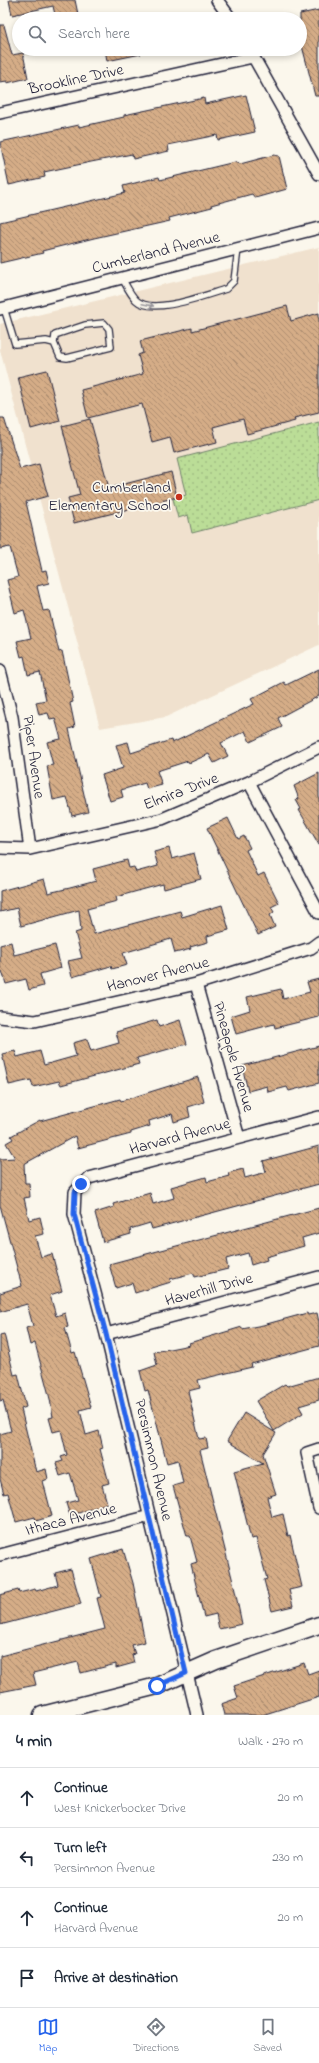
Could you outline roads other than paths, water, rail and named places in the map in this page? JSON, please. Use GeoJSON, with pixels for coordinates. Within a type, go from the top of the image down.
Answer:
{"type":"FeatureCollection","features":[{"type":"Feature","properties":{"kind":"street"},"geometry":{"type":"LineString","coordinates":[[217,0],[226,12]]}},
{"type":"Feature","properties":{"kind":"street","name":"Brookline Drive"},"geometry":{"type":"LineString","coordinates":[[0,113],[238,56]]}},
{"type":"Feature","properties":{"kind":"street"},"geometry":{"type":"LineString","coordinates":[[253,56],[319,174]]}},
{"type":"Feature","properties":{"kind":"street","name":"Cumberland Avenue"},"geometry":{"type":"LineString","coordinates":[[2,309],[319,228]]}},
{"type":"Feature","properties":{"kind":"street","name":"Piper Avenue"},"geometry":{"type":"LineString","coordinates":[[0,670],[12,717],[30,849]]}},
{"type":"Feature","properties":{"kind":"street","name":"Elmira Drive"},"geometry":{"type":"LineString","coordinates":[[0,848],[30,849],[162,819],[249,782],[319,747]]}},
{"type":"Feature","properties":{"kind":"street"},"geometry":{"type":"LineString","coordinates":[[249,782],[319,913]]}},
{"type":"Feature","properties":{"kind":"street","name":"Hanover Avenue"},"geometry":{"type":"LineString","coordinates":[[0,1017],[35,1021],[196,984],[311,948],[319,942]]}},
{"type":"Feature","properties":{"kind":"street","name":"Pineapple Avenue"},"geometry":{"type":"LineString","coordinates":[[196,984],[239,1138]]}},
{"type":"Feature","properties":{"kind":"street","name":"Harvard Avenue"},"geometry":{"type":"LineString","coordinates":[[74,1214],[75,1192],[89,1178],[319,1117]]}},
{"type":"Feature","properties":{"kind":"street","name":"Persimmon Avenue"},"geometry":{"type":"LineString","coordinates":[[74,1214],[106,1334],[197,1715]]}},
{"type":"Feature","properties":{"kind":"street","name":"Haverhill Drive"},"geometry":{"type":"LineString","coordinates":[[106,1334],[319,1277]]}},
{"type":"Feature","properties":{"kind":"street"},"geometry":{"type":"LineString","coordinates":[[319,1449],[307,1453],[319,1508]]}},
{"type":"Feature","properties":{"kind":"street","name":"Ithaca Avenue"},"geometry":{"type":"LineString","coordinates":[[0,1555],[150,1516]]}},
{"type":"Feature","properties":{"kind":"street"},"geometry":{"type":"LineString","coordinates":[[42,1715],[157,1686],[216,1660],[319,1624]]}},
{"type":"Feature","properties":{"kind":"lane"},"geometry":{"type":"LineString","coordinates":[[122,278],[135,299],[143,304],[158,307],[226,289],[234,281],[238,249]]}},
{"type":"Feature","properties":{"kind":"lane"},"geometry":{"type":"LineString","coordinates":[[2,309],[15,344],[46,341],[54,343]]}},
{"type":"Feature","properties":{"kind":"lane"},"geometry":{"type":"LineString","coordinates":[[104,323],[109,329],[111,347],[68,358],[60,357],[54,343],[55,335],[58,333],[85,325],[104,323]]}},
{"type":"Feature","properties":{"kind":"place","name":"Cumberland Elementary School"},"geometry":{"type":"Point","coordinates":[179,497]}}]}
